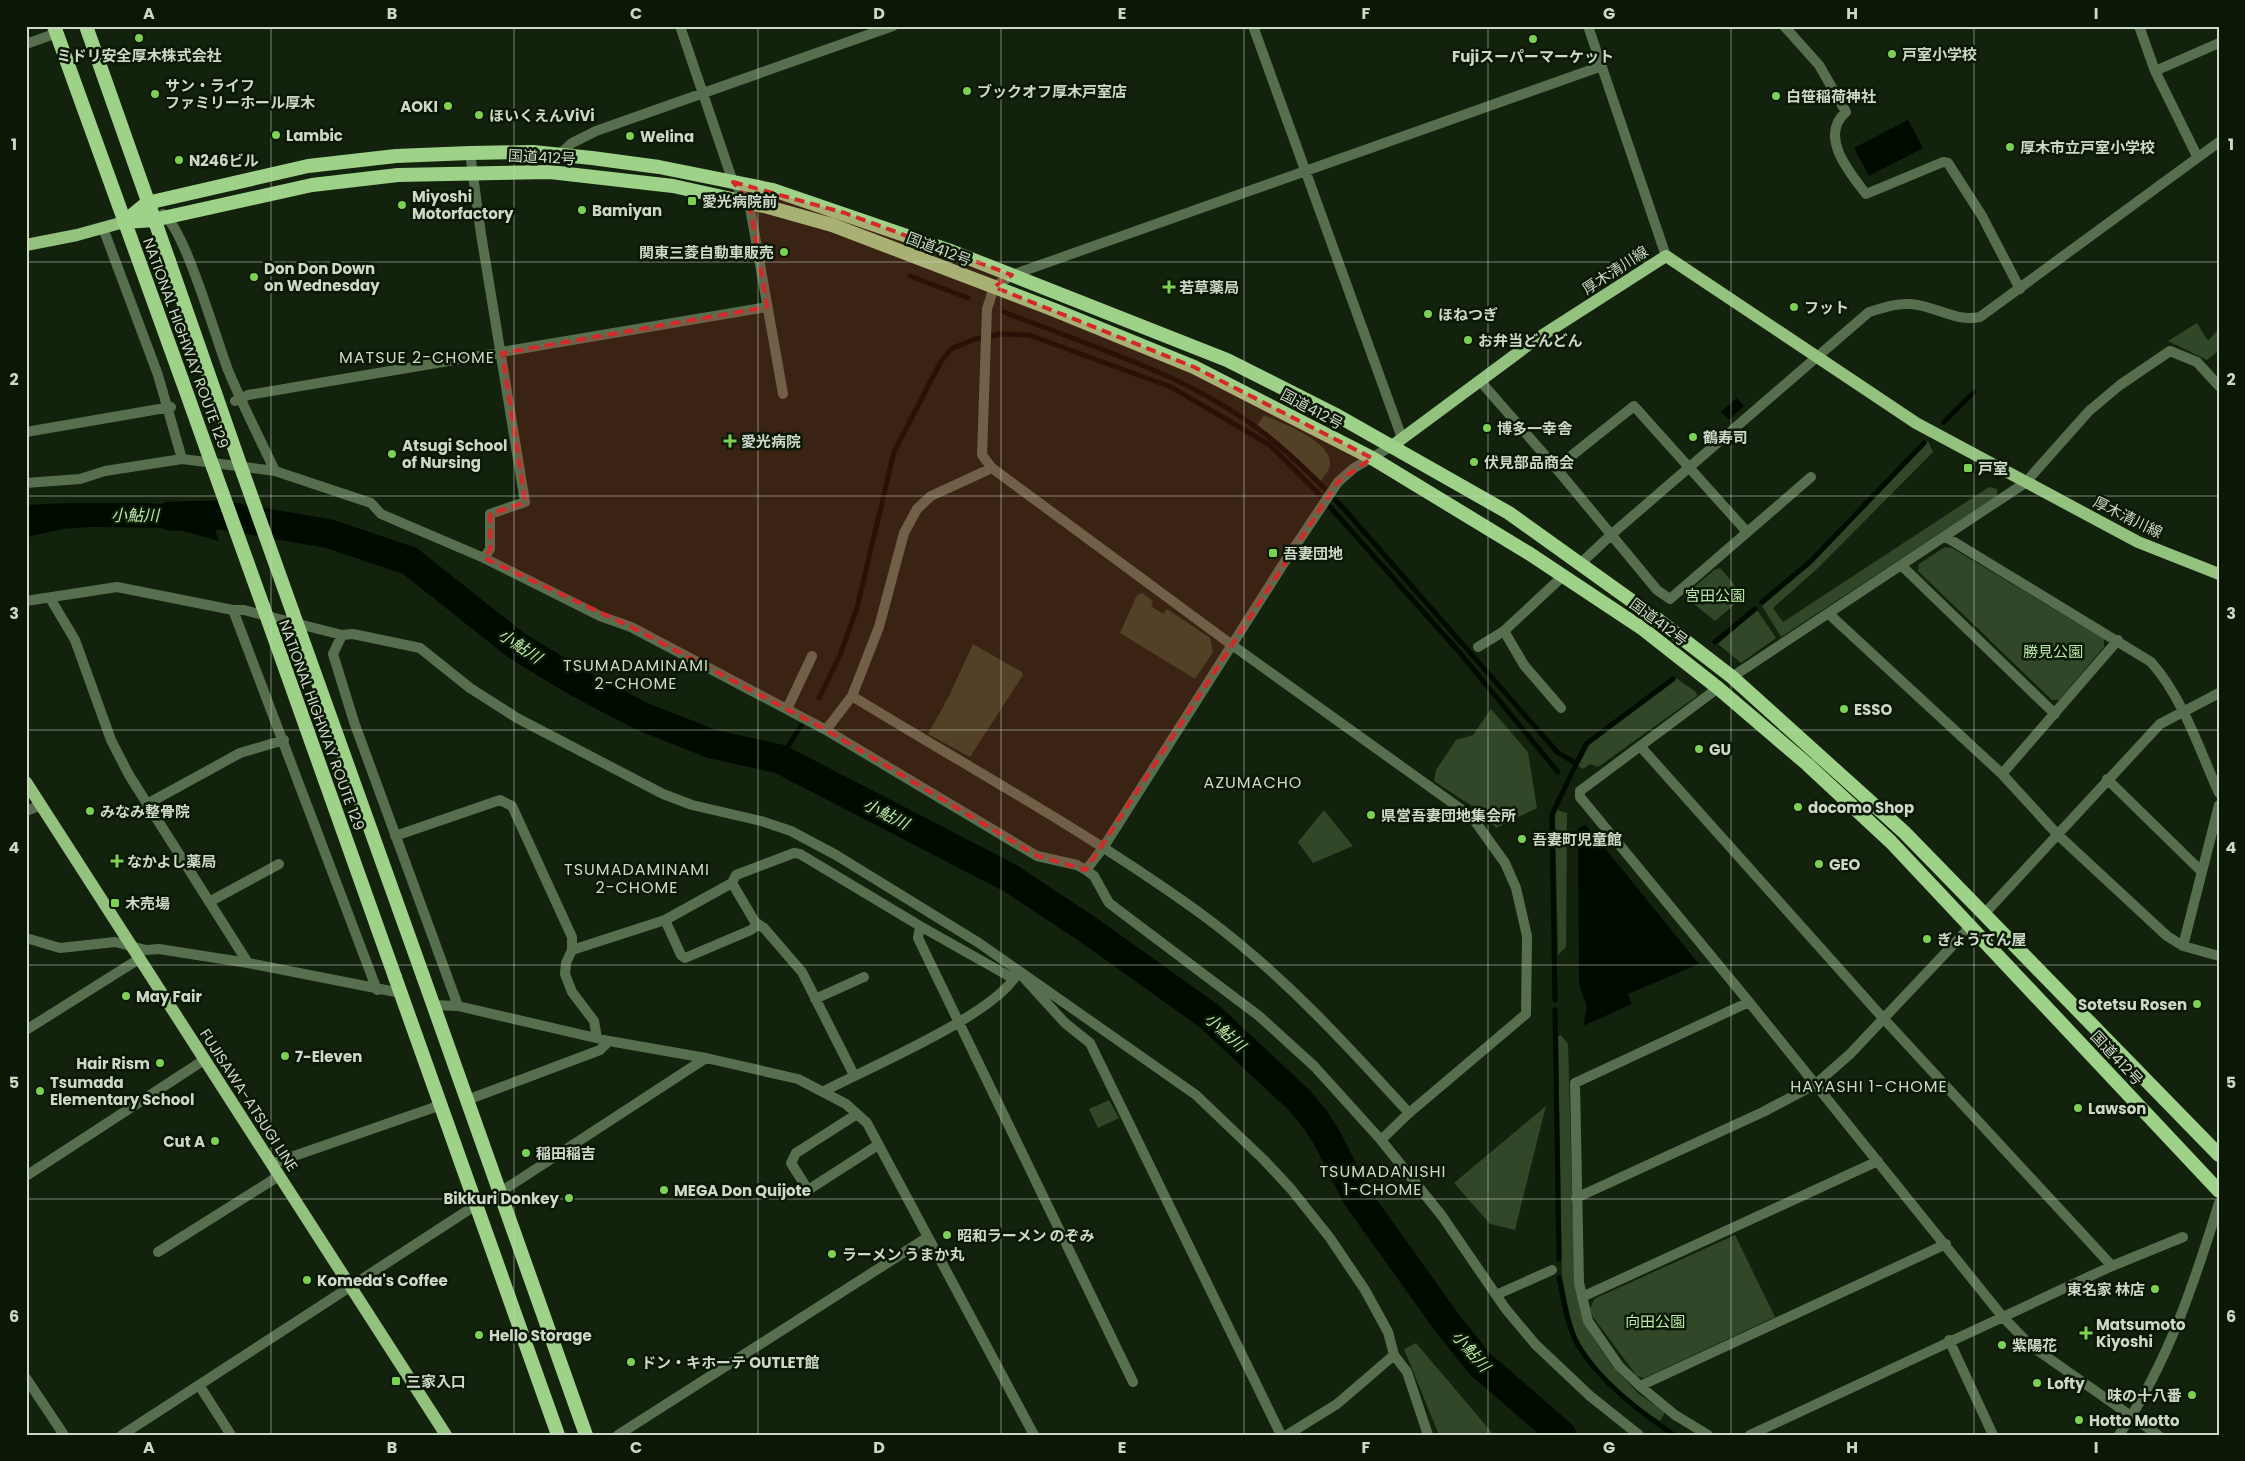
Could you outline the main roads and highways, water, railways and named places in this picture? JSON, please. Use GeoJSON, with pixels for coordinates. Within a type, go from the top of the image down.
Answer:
{"type":"FeatureCollection","features":[{"type":"Feature","properties":{"kind":"highway","name":"NATIONAL HIGHWAY ROUTE 129"},"geometry":{"type":"LineString","coordinates":[[86,26],[147,203],[169,260],[586,1435]]}},
{"type":"Feature","properties":{"kind":"highway","name":"NATIONAL HIGHWAY ROUTE 129"},"geometry":{"type":"LineString","coordinates":[[56,30],[558,1435]]}},
{"type":"Feature","properties":{"kind":"highway","name":"国道412号"},"geometry":{"type":"LineString","coordinates":[[147,203],[308,166],[396,156],[470,153],[560,154],[659,167],[773,190],[845,213],[1012,275],[1227,360],[1397,442],[1509,513],[1581,563],[1732,677],[1904,832],[2219,1155]]}},
{"type":"Feature","properties":{"kind":"highway","name":"国道412号"},"geometry":{"type":"LineString","coordinates":[[124,222],[154,220],[312,184],[398,174],[472,171],[550,172],[673,186],[749,202],[832,225],[994,287],[1194,368],[1372,458],[1564,575],[1643,629],[1718,688],[1807,764],[1892,842],[2219,1191]]}},
{"type":"Feature","properties":{"kind":"highway"},"geometry":{"type":"LineString","coordinates":[[124,222],[147,203]]}},
{"type":"Feature","properties":{"kind":"main road"},"geometry":{"type":"LineString","coordinates":[[26,245],[124,222]]}},
{"type":"Feature","properties":{"kind":"main road","name":"厚木清川線"},"geometry":{"type":"LineString","coordinates":[[1397,442],[1481,382],[1535,340],[1666,256],[1816,358],[1935,433],[2138,542],[2219,574]]}},
{"type":"Feature","properties":{"kind":"main road","name":"FUJISAWA-ATSUGI LINE"},"geometry":{"type":"LineString","coordinates":[[26,782],[446,1435]]}},
{"type":"Feature","properties":{"kind":"water"},"geometry":{"type":"Polygon","coordinates":[[[1908,120],[1923,148],[1869,176],[1854,148],[1908,120]]]}},
{"type":"Feature","properties":{"kind":"water"},"geometry":{"type":"Polygon","coordinates":[[[1737,398],[1744,406],[1729,420],[1721,412],[1737,398]]]}},
{"type":"Feature","properties":{"kind":"water","name":"小鮎川"},"geometry":{"type":"Polygon","coordinates":[[[144,503],[207,507],[219,541],[172,528],[88,527],[63,529],[26,537],[26,505],[144,503]]]}},
{"type":"Feature","properties":{"kind":"water"},"geometry":{"type":"Polygon","coordinates":[[[1586,825],[1699,964],[1628,994],[1632,1004],[1583,1026],[1587,1008],[1579,984],[1578,828],[1586,825]]]}},
{"type":"Feature","properties":{"kind":"waterway"},"geometry":{"type":"LineString","coordinates":[[910,276],[968,298]]}},
{"type":"Feature","properties":{"kind":"waterway"},"geometry":{"type":"LineString","coordinates":[[1004,312],[1105,350],[1173,379],[1236,413],[1265,434],[1306,470],[1345,510],[1558,753],[1576,763]]}},
{"type":"Feature","properties":{"kind":"waterway"},"geometry":{"type":"LineString","coordinates":[[819,698],[840,655],[857,608],[894,452],[940,363],[951,349],[975,339],[1001,334],[1029,335],[1171,387],[1270,445],[1314,489],[1460,653],[1558,772]]}},
{"type":"Feature","properties":{"kind":"waterway"},"geometry":{"type":"LineString","coordinates":[[1944,422],[1974,392]]}},
{"type":"Feature","properties":{"kind":"waterway"},"geometry":{"type":"LineString","coordinates":[[1762,602],[1810,562],[1924,443]]}},
{"type":"Feature","properties":{"kind":"waterway","name":"小鮎川"},"geometry":{"type":"LineString","coordinates":[[170,516],[221,515],[330,534],[410,561],[517,646],[580,684],[641,716],[712,744],[780,759],[1010,878],[1090,931],[1209,1016],[1299,1100],[1315,1119],[1327,1138],[1357,1197],[1445,1320],[1479,1363],[1562,1435]]}},
{"type":"Feature","properties":{"kind":"waterway"},"geometry":{"type":"LineString","coordinates":[[1715,642],[1755,609]]}},
{"type":"Feature","properties":{"kind":"waterway"},"geometry":{"type":"LineString","coordinates":[[1555,1000],[1552,814],[1586,744],[1673,679]]}},
{"type":"Feature","properties":{"kind":"waterway"},"geometry":{"type":"LineString","coordinates":[[780,759],[801,726]]}},
{"type":"Feature","properties":{"kind":"waterway"},"geometry":{"type":"LineString","coordinates":[[1555,1010],[1559,1259]]}},
{"type":"Feature","properties":{"kind":"waterway"},"geometry":{"type":"LineString","coordinates":[[1559,1278],[1571,1329],[1587,1359],[1621,1395],[1674,1435]]}},
{"type":"Feature","properties":{"kind":"place","name":"ミドリ安全厚木株式会社"},"geometry":{"type":"Point","coordinates":[139,38]}},
{"type":"Feature","properties":{"kind":"place","name":"Fujiスーパーマーケット"},"geometry":{"type":"Point","coordinates":[1533,39]}},
{"type":"Feature","properties":{"kind":"place","name":"戸室小学校"},"geometry":{"type":"Point","coordinates":[1892,54]}},
{"type":"Feature","properties":{"kind":"place","name":"ブックオフ厚木戸室店"},"geometry":{"type":"Point","coordinates":[967,91]}},
{"type":"Feature","properties":{"kind":"place","name":"サン・ライフ ファミリーホール厚木"},"geometry":{"type":"Point","coordinates":[155,94]}},
{"type":"Feature","properties":{"kind":"place","name":"白笹稲荷神社"},"geometry":{"type":"Point","coordinates":[1776,96]}},
{"type":"Feature","properties":{"kind":"place","name":"AOKI"},"geometry":{"type":"Point","coordinates":[448,106]}},
{"type":"Feature","properties":{"kind":"place","name":"ほいくえんViVi"},"geometry":{"type":"Point","coordinates":[479,115]}},
{"type":"Feature","properties":{"kind":"place","name":"Lambic"},"geometry":{"type":"Point","coordinates":[276,135]}},
{"type":"Feature","properties":{"kind":"place","name":"Welina"},"geometry":{"type":"Point","coordinates":[630,136]}},
{"type":"Feature","properties":{"kind":"place","name":"厚木市立戸室小学校"},"geometry":{"type":"Point","coordinates":[2010,147]}},
{"type":"Feature","properties":{"kind":"place","name":"N246ビル"},"geometry":{"type":"Point","coordinates":[179,160]}},
{"type":"Feature","properties":{"kind":"place","name":"愛光病院前"},"geometry":{"type":"Point","coordinates":[692,201]}},
{"type":"Feature","properties":{"kind":"place","name":"Miyoshi Motorfactory"},"geometry":{"type":"Point","coordinates":[402,205]}},
{"type":"Feature","properties":{"kind":"place","name":"Bamiyan"},"geometry":{"type":"Point","coordinates":[582,210]}},
{"type":"Feature","properties":{"kind":"place","name":"関東三菱自動車販売"},"geometry":{"type":"Point","coordinates":[784,252]}},
{"type":"Feature","properties":{"kind":"place","name":"Don Don Down on Wednesday"},"geometry":{"type":"Point","coordinates":[254,277]}},
{"type":"Feature","properties":{"kind":"place","name":"若草薬局"},"geometry":{"type":"Point","coordinates":[1169,287]}},
{"type":"Feature","properties":{"kind":"place","name":"フット"},"geometry":{"type":"Point","coordinates":[1794,307]}},
{"type":"Feature","properties":{"kind":"place","name":"ほねつぎ"},"geometry":{"type":"Point","coordinates":[1428,314]}},
{"type":"Feature","properties":{"kind":"place","name":"お弁当どんどん"},"geometry":{"type":"Point","coordinates":[1468,340]}},
{"type":"Feature","properties":{"kind":"place","name":"博多一幸舎"},"geometry":{"type":"Point","coordinates":[1487,428]}},
{"type":"Feature","properties":{"kind":"place","name":"鶴寿司"},"geometry":{"type":"Point","coordinates":[1693,437]}},
{"type":"Feature","properties":{"kind":"place","name":"愛光病院"},"geometry":{"type":"Point","coordinates":[730,441]}},
{"type":"Feature","properties":{"kind":"place","name":"Atsugi School of Nursing"},"geometry":{"type":"Point","coordinates":[392,454]}},
{"type":"Feature","properties":{"kind":"place","name":"伏見部品商会"},"geometry":{"type":"Point","coordinates":[1474,462]}},
{"type":"Feature","properties":{"kind":"place","name":"戸室"},"geometry":{"type":"Point","coordinates":[1968,468]}},
{"type":"Feature","properties":{"kind":"place","name":"吾妻団地"},"geometry":{"type":"Point","coordinates":[1273,553]}},
{"type":"Feature","properties":{"kind":"place","name":"ESSO"},"geometry":{"type":"Point","coordinates":[1844,709]}},
{"type":"Feature","properties":{"kind":"place","name":"GU"},"geometry":{"type":"Point","coordinates":[1699,749]}},
{"type":"Feature","properties":{"kind":"place","name":"docomo Shop"},"geometry":{"type":"Point","coordinates":[1798,807]}},
{"type":"Feature","properties":{"kind":"place","name":"みなみ整骨院"},"geometry":{"type":"Point","coordinates":[90,811]}},
{"type":"Feature","properties":{"kind":"place","name":"県営吾妻団地集会所"},"geometry":{"type":"Point","coordinates":[1371,815]}},
{"type":"Feature","properties":{"kind":"place","name":"吾妻町児童館"},"geometry":{"type":"Point","coordinates":[1522,839]}},
{"type":"Feature","properties":{"kind":"place","name":"なかよし薬局"},"geometry":{"type":"Point","coordinates":[117,861]}},
{"type":"Feature","properties":{"kind":"place","name":"GEO"},"geometry":{"type":"Point","coordinates":[1819,864]}},
{"type":"Feature","properties":{"kind":"place","name":"木売場"},"geometry":{"type":"Point","coordinates":[115,903]}},
{"type":"Feature","properties":{"kind":"place","name":"ぎょうてん屋"},"geometry":{"type":"Point","coordinates":[1927,939]}},
{"type":"Feature","properties":{"kind":"place","name":"May Fair"},"geometry":{"type":"Point","coordinates":[126,996]}},
{"type":"Feature","properties":{"kind":"place","name":"Sotetsu Rosen"},"geometry":{"type":"Point","coordinates":[2197,1004]}},
{"type":"Feature","properties":{"kind":"place","name":"7-Eleven"},"geometry":{"type":"Point","coordinates":[285,1056]}},
{"type":"Feature","properties":{"kind":"place","name":"Hair Rism"},"geometry":{"type":"Point","coordinates":[160,1063]}},
{"type":"Feature","properties":{"kind":"place","name":"Tsumada Elementary School"},"geometry":{"type":"Point","coordinates":[40,1091]}},
{"type":"Feature","properties":{"kind":"place","name":"Lawson"},"geometry":{"type":"Point","coordinates":[2078,1108]}},
{"type":"Feature","properties":{"kind":"place","name":"Cut A"},"geometry":{"type":"Point","coordinates":[215,1141]}},
{"type":"Feature","properties":{"kind":"place","name":"稲田稲吉"},"geometry":{"type":"Point","coordinates":[526,1153]}},
{"type":"Feature","properties":{"kind":"place","name":"MEGA Don Quijote"},"geometry":{"type":"Point","coordinates":[664,1190]}},
{"type":"Feature","properties":{"kind":"place","name":"Bikkuri Donkey"},"geometry":{"type":"Point","coordinates":[569,1198]}},
{"type":"Feature","properties":{"kind":"place","name":"昭和ラーメン のぞみ"},"geometry":{"type":"Point","coordinates":[947,1235]}},
{"type":"Feature","properties":{"kind":"place","name":"ラーメン うまか丸"},"geometry":{"type":"Point","coordinates":[832,1254]}},
{"type":"Feature","properties":{"kind":"place","name":"Komeda's Coffee"},"geometry":{"type":"Point","coordinates":[307,1280]}},
{"type":"Feature","properties":{"kind":"place","name":"東名家 林店"},"geometry":{"type":"Point","coordinates":[2155,1289]}},
{"type":"Feature","properties":{"kind":"place","name":"Matsumoto Kiyoshi"},"geometry":{"type":"Point","coordinates":[2086,1333]}},
{"type":"Feature","properties":{"kind":"place","name":"Hello Storage"},"geometry":{"type":"Point","coordinates":[479,1335]}},
{"type":"Feature","properties":{"kind":"place","name":"紫陽花"},"geometry":{"type":"Point","coordinates":[2002,1345]}},
{"type":"Feature","properties":{"kind":"place","name":"ドン・キホーテ OUTLET館"},"geometry":{"type":"Point","coordinates":[631,1362]}},
{"type":"Feature","properties":{"kind":"place","name":"三家入口"},"geometry":{"type":"Point","coordinates":[396,1381]}},
{"type":"Feature","properties":{"kind":"place","name":"Lofty"},"geometry":{"type":"Point","coordinates":[2037,1383]}},
{"type":"Feature","properties":{"kind":"place","name":"味の十八番"},"geometry":{"type":"Point","coordinates":[2192,1395]}},
{"type":"Feature","properties":{"kind":"place","name":"Hotto Motto"},"geometry":{"type":"Point","coordinates":[2079,1420]}},
{"type":"Feature","properties":{"kind":"district","name":"MATSUE 2-CHOME"},"geometry":{"type":"Point","coordinates":[417,357]}},
{"type":"Feature","properties":{"kind":"district","name":"TSUMADAMINAMI 2-CHOME"},"geometry":{"type":"Point","coordinates":[636,674]}},
{"type":"Feature","properties":{"kind":"district","name":"AZUMACHO"},"geometry":{"type":"Point","coordinates":[1253,782]}},
{"type":"Feature","properties":{"kind":"district","name":"TSUMADAMINAMI 2-CHOME"},"geometry":{"type":"Point","coordinates":[637,878]}},
{"type":"Feature","properties":{"kind":"district","name":"HAYASHI 1-CHOME"},"geometry":{"type":"Point","coordinates":[1869,1086]}},
{"type":"Feature","properties":{"kind":"district","name":"TSUMADANISHI 1-CHOME"},"geometry":{"type":"Point","coordinates":[1383,1180]}},
{"type":"Feature","properties":{"kind":"park label","name":"宮田公園"},"geometry":{"type":"Point","coordinates":[1715,595]}},
{"type":"Feature","properties":{"kind":"park label","name":"勝見公園"},"geometry":{"type":"Point","coordinates":[2053,651]}},
{"type":"Feature","properties":{"kind":"park label","name":"向田公園"},"geometry":{"type":"Point","coordinates":[1655,1321]}}]}
